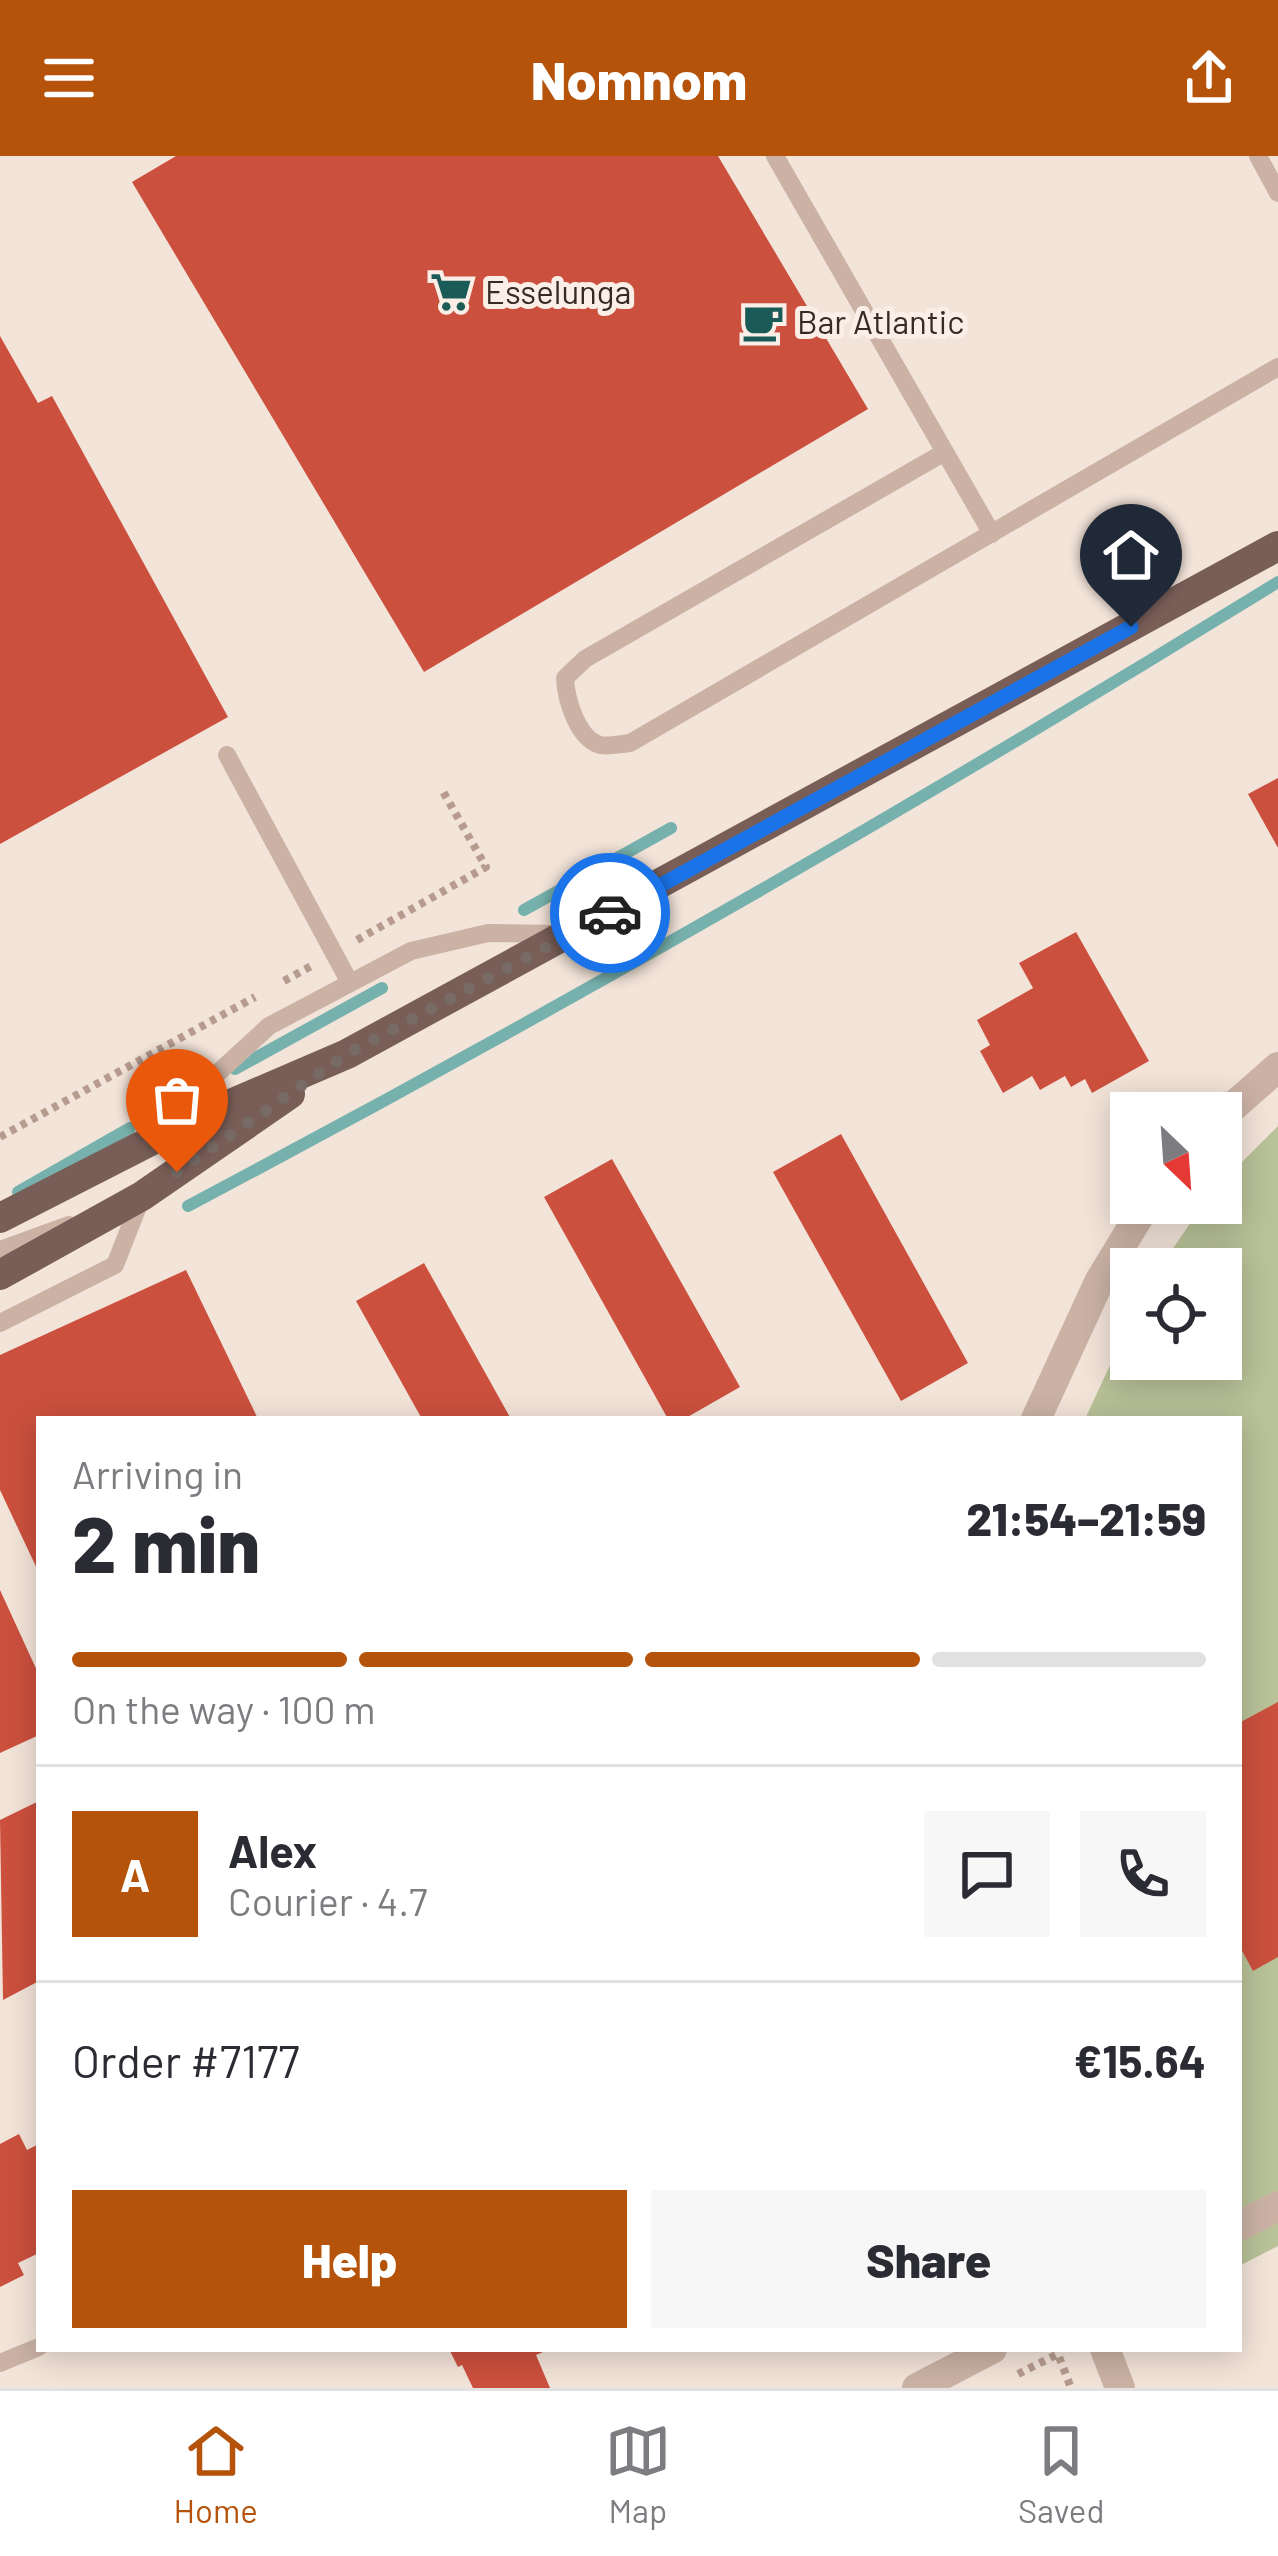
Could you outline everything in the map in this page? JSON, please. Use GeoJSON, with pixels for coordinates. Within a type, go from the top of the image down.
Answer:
{"type":"FeatureCollection","features":[{"type":"Feature","properties":{"kind":"main road"},"geometry":{"type":"LineString","coordinates":[[0,1218],[182,1125],[347,1054],[1278,546]]}},
{"type":"Feature","properties":{"kind":"main road"},"geometry":{"type":"LineString","coordinates":[[0,1275],[142,1196],[347,1054]]}},
{"type":"Feature","properties":{"kind":"street"},"geometry":{"type":"LineString","coordinates":[[1242,1099],[1278,1067]]}},
{"type":"Feature","properties":{"kind":"street"},"geometry":{"type":"LineString","coordinates":[[1037,1416],[1099,1282],[1134,1224]]}},
{"type":"Feature","properties":{"kind":"street"},"geometry":{"type":"LineString","coordinates":[[1242,2224],[1278,2206]]}},
{"type":"Feature","properties":{"kind":"street"},"geometry":{"type":"LineString","coordinates":[[917,2388],[986,2352]]}},
{"type":"Feature","properties":{"kind":"street"},"geometry":{"type":"LineString","coordinates":[[1106,2352],[1120,2388]]}},
{"type":"Feature","properties":{"kind":"lane"},"geometry":{"type":"LineString","coordinates":[[776,156],[992,534]]}},
{"type":"Feature","properties":{"kind":"lane"},"geometry":{"type":"LineString","coordinates":[[1258,156],[1278,193]]}},
{"type":"Feature","properties":{"kind":"lane"},"geometry":{"type":"LineString","coordinates":[[945,452],[585,659],[566,678],[566,696],[587,738],[603,746],[629,743],[1278,368]]}},
{"type":"Feature","properties":{"kind":"lane"},"geometry":{"type":"LineString","coordinates":[[227,755],[350,983]]}},
{"type":"Feature","properties":{"kind":"lane"},"geometry":{"type":"LineString","coordinates":[[182,1125],[207,1083],[269,1026],[411,951],[488,933],[570,934]]}},
{"type":"Feature","properties":{"kind":"lane"},"geometry":{"type":"LineString","coordinates":[[0,1196],[36,1199]]}},
{"type":"Feature","properties":{"kind":"lane"},"geometry":{"type":"LineString","coordinates":[[0,1323],[116,1265],[142,1196]]}},
{"type":"Feature","properties":{"kind":"lane"},"geometry":{"type":"LineString","coordinates":[[0,1250],[109,1215]]}},
{"type":"Feature","properties":{"kind":"lane"},"geometry":{"type":"LineString","coordinates":[[0,2363],[36,2348]]}},
{"type":"Feature","properties":{"kind":"path"},"geometry":{"type":"LineString","coordinates":[[0,1137],[486,867],[441,788]]}},
{"type":"Feature","properties":{"kind":"path"},"geometry":{"type":"LineString","coordinates":[[1006,2380],[1058,2354],[1071,2388]]}},
{"type":"Feature","properties":{"kind":"green space"},"geometry":{"type":"Polygon","coordinates":[[[1278,1126],[1278,2246],[1242,2264],[1242,1416],[1086,1416],[1110,1365],[1110,1380],[1242,1380],[1242,1248],[1173,1248],[1190,1224],[1242,1224],[1242,1162],[1278,1126]]]}},
{"type":"Feature","properties":{"kind":"building"},"geometry":{"type":"Polygon","coordinates":[[[176,156],[718,156],[868,409],[424,672],[132,182],[176,156]]]}},
{"type":"Feature","properties":{"kind":"building"},"geometry":{"type":"Polygon","coordinates":[[[0,336],[38,403],[52,396],[228,717],[0,844],[0,336]]]}},
{"type":"Feature","properties":{"kind":"building"},"geometry":{"type":"Polygon","coordinates":[[[1278,778],[1278,848],[1248,794],[1278,778]]]}},
{"type":"Feature","properties":{"kind":"building"},"geometry":{"type":"Polygon","coordinates":[[[1076,932],[1149,1061],[1092,1093],[1085,1079],[1071,1087],[1065,1076],[1040,1090],[1032,1076],[1003,1093],[980,1051],[990,1045],[977,1020],[1033,988],[1019,963],[1076,932]]]}},
{"type":"Feature","properties":{"kind":"building"},"geometry":{"type":"Polygon","coordinates":[[[841,1134],[968,1363],[901,1401],[773,1172],[841,1134]]]}},
{"type":"Feature","properties":{"kind":"building"},"geometry":{"type":"Polygon","coordinates":[[[612,1159],[740,1387],[689,1416],[666,1416],[544,1197],[612,1159]]]}},
{"type":"Feature","properties":{"kind":"building"},"geometry":{"type":"Polygon","coordinates":[[[424,1263],[509,1416],[420,1416],[356,1301],[424,1263]]]}},
{"type":"Feature","properties":{"kind":"building"},"geometry":{"type":"Polygon","coordinates":[[[186,1270],[257,1416],[36,1416],[36,1567],[0,1490],[0,1355],[186,1270]]]}},
{"type":"Feature","properties":{"kind":"building"},"geometry":{"type":"Polygon","coordinates":[[[0,1590],[36,1668],[36,1736],[0,1753],[0,1590]]]}},
{"type":"Feature","properties":{"kind":"building"},"geometry":{"type":"Polygon","coordinates":[[[1278,1702],[1278,1957],[1253,1971],[1242,1951],[1242,1721],[1278,1702]]]}},
{"type":"Feature","properties":{"kind":"building"},"geometry":{"type":"Polygon","coordinates":[[[36,1802],[36,1983],[3,2000],[0,1820],[36,1802]]]}},
{"type":"Feature","properties":{"kind":"building"},"geometry":{"type":"Polygon","coordinates":[[[19,2134],[27,2150],[36,2146],[36,2254],[18,2263],[24,2275],[0,2287],[0,2144],[19,2134]]]}},
{"type":"Feature","properties":{"kind":"building"},"geometry":{"type":"Polygon","coordinates":[[[450,2352],[543,2352],[536,2355],[550,2388],[473,2388],[462,2365],[458,2367],[450,2352]]]}},
{"type":"Feature","properties":{"kind":"waterway"},"geometry":{"type":"LineString","coordinates":[[188,1206],[738,903],[1278,582]]}},
{"type":"Feature","properties":{"kind":"waterway"},"geometry":{"type":"LineString","coordinates":[[524,910],[671,828]]}},
{"type":"Feature","properties":{"kind":"waterway"},"geometry":{"type":"LineString","coordinates":[[235,1069],[382,988]]}},
{"type":"Feature","properties":{"kind":"waterway"},"geometry":{"type":"LineString","coordinates":[[18,1192],[130,1128]]}},
{"type":"Feature","properties":{"kind":"way so far"},"geometry":{"type":"LineString","coordinates":[[177,1172],[347,1054],[610,913]]}},
{"type":"Feature","properties":{"kind":"place","name":"Esselunga"},"geometry":{"type":"Point","coordinates":[451,292]}},
{"type":"Feature","properties":{"kind":"place","name":"Bar Atlantic"},"geometry":{"type":"Point","coordinates":[763,322]}},
{"type":"Feature","properties":{"kind":"route"},"geometry":{"type":"LineString","coordinates":[[610,913],[1131,627]]}}]}
